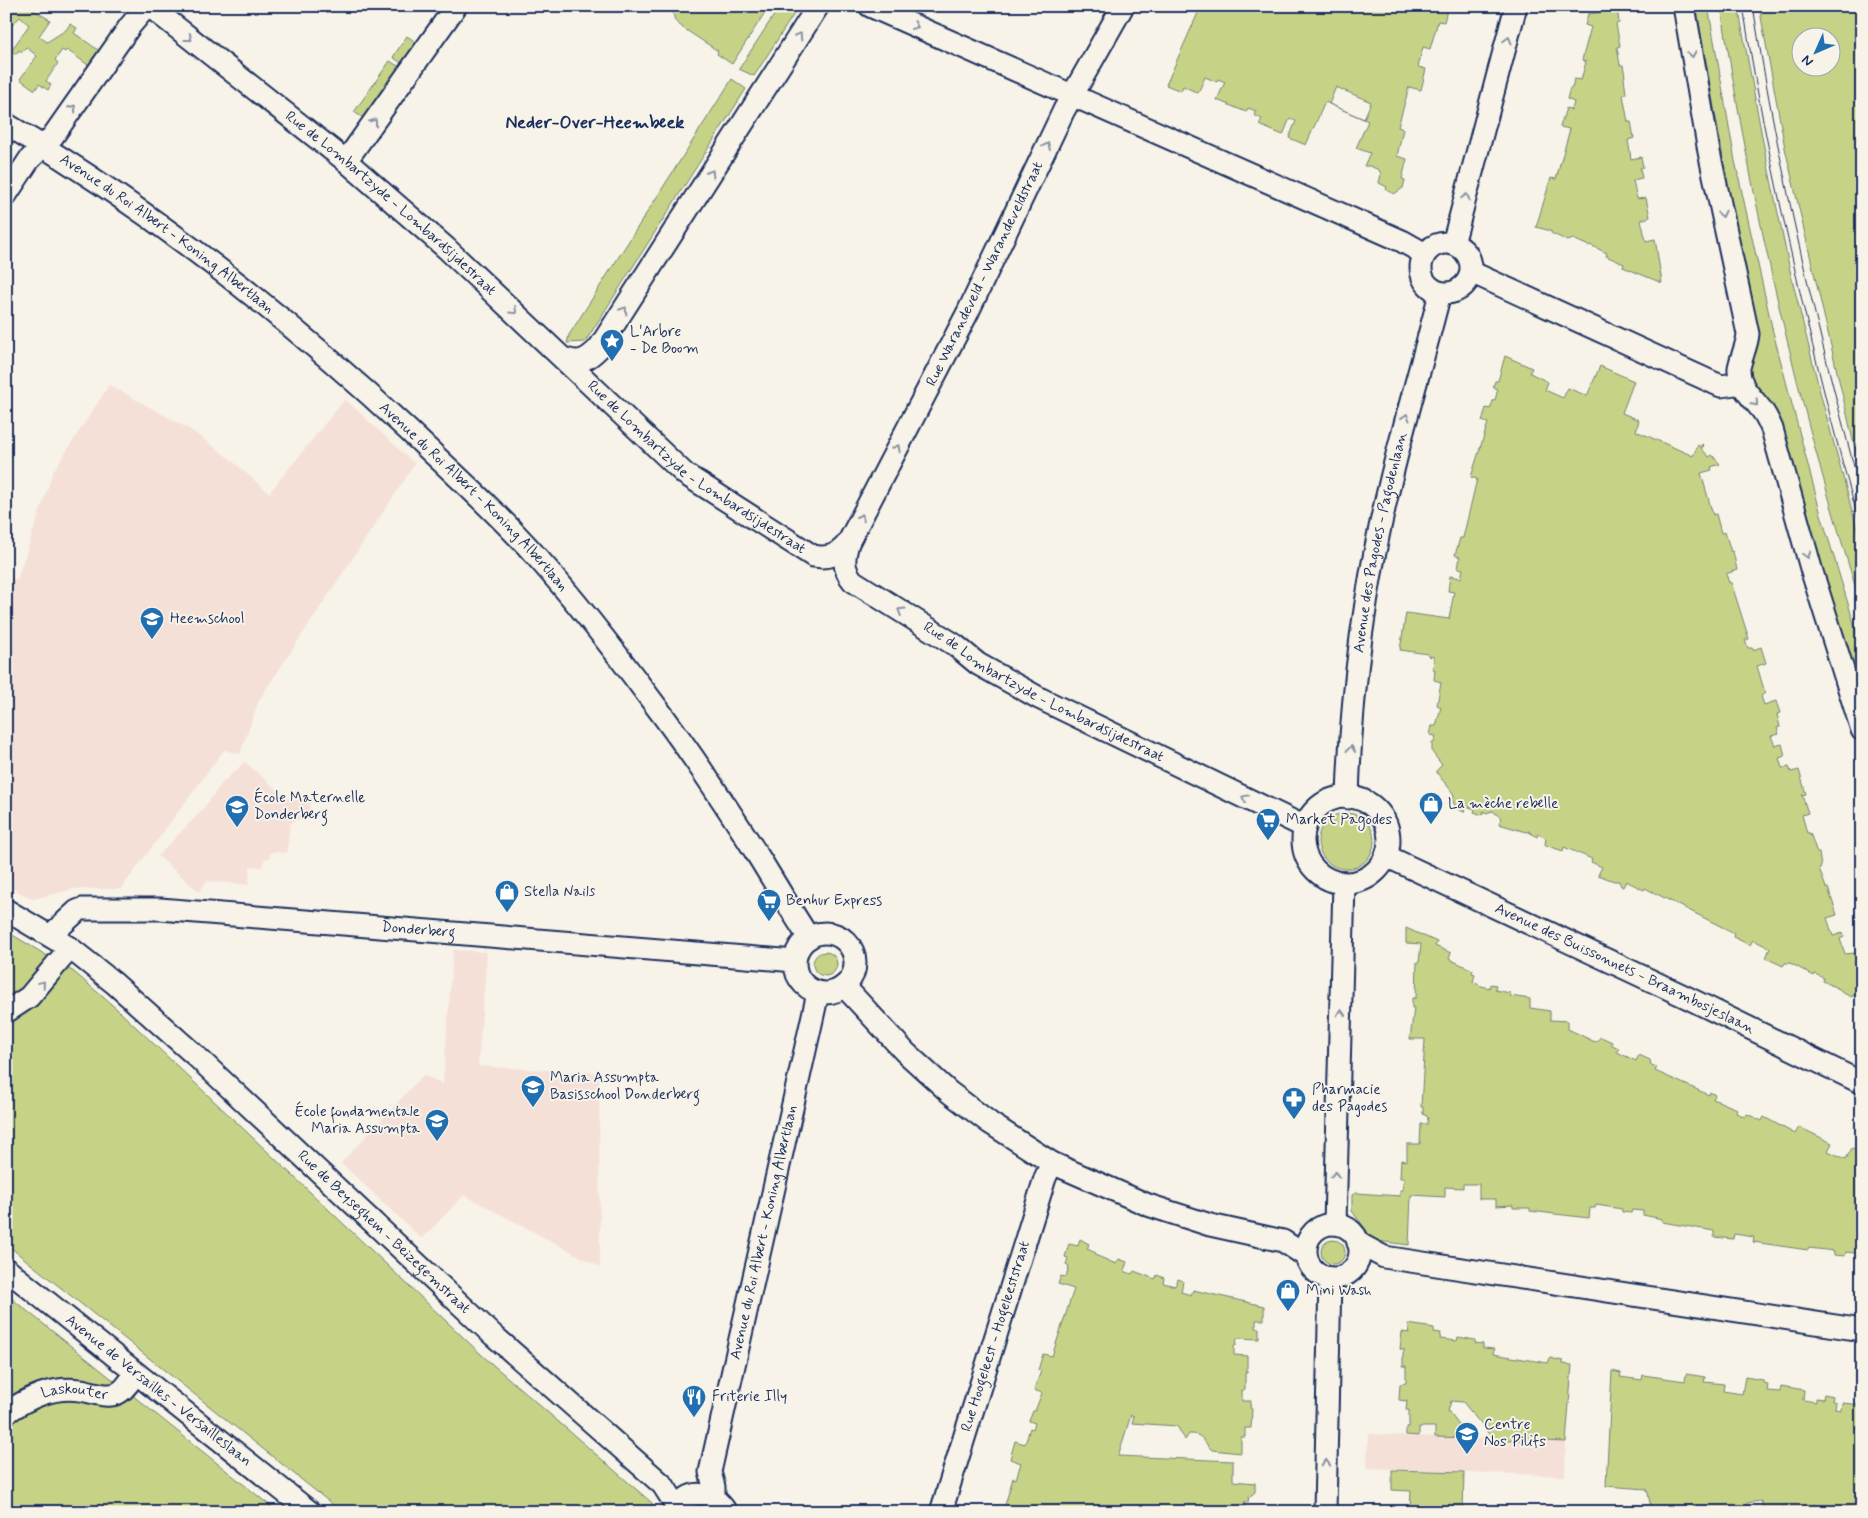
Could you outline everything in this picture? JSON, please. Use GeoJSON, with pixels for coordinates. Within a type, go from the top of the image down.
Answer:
{"type":"FeatureCollection","features":[{"type":"Feature","properties":{"kind":"street"},"geometry":{"type":"LineString","coordinates":[[6,195],[29,160],[53,136],[130,26],[147,6]]}},
{"type":"Feature","properties":{"kind":"street","name":"Rue de Lombartzyde - Lombardsijdestraat"},"geometry":{"type":"LineString","coordinates":[[152,6],[157,12],[346,161],[454,255],[677,467],[701,485],[813,556],[830,557],[838,554],[848,543]]}},
{"type":"Feature","properties":{"kind":"street"},"geometry":{"type":"LineString","coordinates":[[346,161],[456,6]]}},
{"type":"Feature","properties":{"kind":"street"},"geometry":{"type":"LineString","coordinates":[[566,360],[582,361],[599,348],[818,6]]}},
{"type":"Feature","properties":{"kind":"street"},"geometry":{"type":"LineString","coordinates":[[870,6],[1394,238],[1425,254]]}},
{"type":"Feature","properties":{"kind":"street","name":"Rue Warandeveld - Warandeveldstraat"},"geometry":{"type":"LineString","coordinates":[[848,543],[968,312],[1072,96],[1123,6]]}},
{"type":"Feature","properties":{"kind":"street"},"geometry":{"type":"LineString","coordinates":[[1453,244],[1516,6]]}},
{"type":"Feature","properties":{"kind":"street"},"geometry":{"type":"LineString","coordinates":[[1684,6],[1709,152],[1748,334],[1739,367],[1742,383],[1746,392],[1768,419],[1772,429],[1812,572],[1862,730]]}},
{"type":"Feature","properties":{"kind":"street","name":"Avenue du Roi Albert - Koning Albertlaan"},"geometry":{"type":"LineString","coordinates":[[6,124],[44,146],[188,247],[295,329],[454,472],[504,523],[564,590],[652,701],[713,787],[809,938]]}},
{"type":"Feature","properties":{"kind":"street"},"geometry":{"type":"LineString","coordinates":[[1441,243],[1453,244],[1460,247],[1469,258],[1471,272],[1466,284],[1460,289],[1454,292],[1440,293],[1429,288],[1422,278],[1421,265],[1425,254],[1435,246],[1441,243]]}},
{"type":"Feature","properties":{"kind":"street"},"geometry":{"type":"LineString","coordinates":[[1471,272],[1721,386],[1742,383]]}},
{"type":"Feature","properties":{"kind":"street","name":"Avenue des Pagodes - Pagodenlaan"},"geometry":{"type":"LineString","coordinates":[[1348,798],[1357,672],[1373,560],[1405,424],[1440,293]]}},
{"type":"Feature","properties":{"kind":"street","name":"Rue de Lombartzyde - Lombardsijdestraat"},"geometry":{"type":"LineString","coordinates":[[848,543],[844,567],[853,581],[955,645],[978,664],[1039,698],[1305,827]]}},
{"type":"Feature","properties":{"kind":"street"},"geometry":{"type":"LineString","coordinates":[[1348,798],[1360,800],[1370,805],[1382,817],[1388,833],[1389,844],[1381,865],[1369,876],[1355,882],[1344,883],[1325,878],[1311,865],[1304,846],[1305,827],[1317,808],[1326,802],[1348,798]]}},
{"type":"Feature","properties":{"kind":"street","name":"Avenue des Buissonnets - Braambosjeslaan"},"geometry":{"type":"LineString","coordinates":[[1386,856],[1686,997],[1862,1083]]}},
{"type":"Feature","properties":{"kind":"street"},"geometry":{"type":"LineString","coordinates":[[1334,1224],[1344,883]]}},
{"type":"Feature","properties":{"kind":"street","name":"Donderberg"},"geometry":{"type":"LineString","coordinates":[[51,935],[77,911],[82,909],[160,909],[795,961]]}},
{"type":"Feature","properties":{"kind":"street","name":"Rue de Beyseghem - Beizegemstraat"},"geometry":{"type":"LineString","coordinates":[[6,910],[51,935],[114,983],[190,1050],[493,1335],[663,1485],[696,1503]]}},
{"type":"Feature","properties":{"kind":"street"},"geometry":{"type":"LineString","coordinates":[[826,933],[835,935],[849,946],[853,954],[855,963],[850,980],[832,993],[818,993],[804,985],[798,978],[795,961],[800,946],[809,938],[826,933]]}},
{"type":"Feature","properties":{"kind":"street"},"geometry":{"type":"LineString","coordinates":[[6,1012],[29,997],[70,948]]}},
{"type":"Feature","properties":{"kind":"street"},"geometry":{"type":"LineString","coordinates":[[844,986],[905,1052],[949,1092],[990,1123],[1052,1163],[1148,1205],[1210,1225],[1308,1246]]}},
{"type":"Feature","properties":{"kind":"street","name":"Avenue du Roi Albert - Koning Albertlaan"},"geometry":{"type":"LineString","coordinates":[[696,1503],[714,1487],[710,1472],[818,993]]}},
{"type":"Feature","properties":{"kind":"street","name":"Rue Hoogeleest - Hogeleeststraat"},"geometry":{"type":"LineString","coordinates":[[941,1512],[1045,1178],[1052,1163]]}},
{"type":"Feature","properties":{"kind":"street"},"geometry":{"type":"LineString","coordinates":[[1356,1265],[1360,1250],[1356,1237],[1347,1228],[1334,1224],[1321,1227],[1308,1246],[1312,1268],[1317,1273],[1330,1278],[1340,1277],[1356,1265],[1384,1257]]}},
{"type":"Feature","properties":{"kind":"street"},"geometry":{"type":"LineString","coordinates":[[1358,1243],[1384,1257],[1862,1330]]}},
{"type":"Feature","properties":{"kind":"street","name":"Avenue de Versailles - Versailleslaan"},"geometry":{"type":"LineString","coordinates":[[6,1269],[310,1512]]}},
{"type":"Feature","properties":{"kind":"street"},"geometry":{"type":"LineString","coordinates":[[1325,1512],[1330,1278]]}},
{"type":"Feature","properties":{"kind":"street","name":"Laskouter"},"geometry":{"type":"LineString","coordinates":[[6,1413],[24,1401],[51,1391],[78,1390],[115,1395],[120,1393],[136,1373]]}},
{"type":"Feature","properties":{"kind":"shaded area","name":"Heemschool"},"geometry":{"type":"Polygon","coordinates":[[[109,385],[191,430],[229,458],[269,493],[345,399],[415,464],[259,700],[240,754],[224,750],[121,889],[74,889],[33,899],[6,885],[6,577],[17,580],[53,472],[109,385]]]}},
{"type":"Feature","properties":{"kind":"shaded area","name":"École Maternelle Donderberg"},"geometry":{"type":"Polygon","coordinates":[[[245,762],[284,796],[282,798],[310,800],[309,815],[290,823],[287,853],[271,852],[269,858],[264,859],[262,867],[250,866],[249,885],[207,881],[199,892],[158,856],[203,809],[222,783],[245,762]]]}},
{"type":"Feature","properties":{"kind":"shaded area"},"geometry":{"type":"Polygon","coordinates":[[[453,950],[487,952],[478,1066],[599,1073],[600,1267],[464,1195],[422,1239],[341,1163],[423,1075],[443,1084],[453,950]]]}},
{"type":"Feature","properties":{"kind":"shaded area","name":"Centre Nos Pilifs"},"geometry":{"type":"Polygon","coordinates":[[[1368,1434],[1566,1442],[1565,1476],[1367,1468],[1368,1434]]]}},
{"type":"Feature","properties":{"kind":"green space"},"geometry":{"type":"Polygon","coordinates":[[[6,6],[27,6],[50,20],[39,36],[47,42],[66,30],[70,24],[77,28],[74,33],[101,52],[91,67],[67,50],[65,52],[62,50],[55,60],[58,63],[46,81],[51,85],[48,90],[39,84],[35,90],[20,79],[37,56],[26,47],[22,52],[19,50],[16,54],[11,51],[29,25],[20,17],[11,26],[8,24],[6,26],[6,6]]]}},
{"type":"Feature","properties":{"kind":"green space"},"geometry":{"type":"Polygon","coordinates":[[[671,6],[769,6],[732,64],[717,54],[718,51],[675,21],[671,6]]]}},
{"type":"Feature","properties":{"kind":"green space"},"geometry":{"type":"Polygon","coordinates":[[[780,6],[799,6],[754,76],[739,69],[780,6]]]}},
{"type":"Feature","properties":{"kind":"green space"},"geometry":{"type":"Polygon","coordinates":[[[1201,6],[1234,6],[1239,8],[1241,6],[1448,6],[1444,22],[1438,21],[1430,49],[1423,47],[1418,67],[1426,69],[1421,90],[1409,87],[1398,127],[1403,129],[1397,156],[1407,159],[1402,179],[1405,180],[1403,188],[1394,194],[1386,190],[1387,187],[1379,183],[1381,174],[1379,170],[1370,166],[1364,166],[1370,153],[1356,148],[1368,121],[1347,112],[1364,119],[1371,102],[1336,87],[1329,104],[1325,102],[1306,145],[1289,138],[1296,121],[1290,118],[1283,135],[1259,125],[1262,119],[1254,115],[1256,111],[1248,108],[1246,112],[1217,100],[1225,82],[1218,79],[1217,82],[1205,77],[1198,93],[1183,86],[1181,91],[1166,85],[1201,6]]]}},
{"type":"Feature","properties":{"kind":"green space"},"geometry":{"type":"Polygon","coordinates":[[[1696,6],[1708,6],[1735,161],[1773,332],[1820,511],[1862,650],[1862,691],[1827,583],[1786,437],[1780,439],[1749,376],[1747,308],[1752,301],[1730,197],[1696,6]]]}},
{"type":"Feature","properties":{"kind":"green space"},"geometry":{"type":"Polygon","coordinates":[[[1721,6],[1738,6],[1763,142],[1791,275],[1821,396],[1862,547],[1862,608],[1818,460],[1780,310],[1747,159],[1721,6]]]}},
{"type":"Feature","properties":{"kind":"green space"},"geometry":{"type":"Polygon","coordinates":[[[1759,6],[1862,6],[1862,479],[1785,148],[1759,6]]]}},
{"type":"Feature","properties":{"kind":"green space"},"geometry":{"type":"Polygon","coordinates":[[[1603,7],[1617,7],[1619,23],[1616,24],[1620,46],[1617,47],[1620,65],[1623,65],[1625,76],[1626,94],[1623,95],[1628,122],[1631,122],[1634,138],[1628,140],[1631,159],[1641,157],[1643,167],[1640,168],[1642,178],[1633,180],[1637,199],[1646,198],[1650,217],[1641,220],[1646,241],[1655,239],[1662,283],[1623,267],[1624,264],[1606,256],[1607,253],[1590,245],[1573,239],[1568,241],[1551,233],[1551,231],[1536,227],[1551,178],[1556,179],[1570,129],[1560,127],[1566,108],[1572,110],[1574,102],[1567,99],[1570,88],[1572,88],[1574,79],[1581,80],[1586,62],[1582,60],[1591,27],[1585,25],[1588,14],[1603,12],[1603,7]]]}},
{"type":"Feature","properties":{"kind":"green space"},"geometry":{"type":"Polygon","coordinates":[[[407,36],[419,44],[404,65],[393,57],[407,36]]]}},
{"type":"Feature","properties":{"kind":"green space"},"geometry":{"type":"Polygon","coordinates":[[[390,61],[401,68],[365,119],[354,112],[390,61]]]}},
{"type":"Feature","properties":{"kind":"green space"},"geometry":{"type":"Polygon","coordinates":[[[732,79],[746,89],[585,342],[567,343],[569,335],[732,79]]]}},
{"type":"Feature","properties":{"kind":"green space"},"geometry":{"type":"Polygon","coordinates":[[[1505,356],[1532,368],[1530,373],[1548,382],[1545,390],[1563,398],[1568,388],[1587,396],[1600,366],[1634,381],[1622,413],[1639,420],[1636,431],[1693,456],[1698,445],[1701,447],[1702,444],[1704,446],[1701,448],[1709,457],[1712,455],[1720,464],[1711,467],[1712,470],[1701,473],[1713,515],[1716,514],[1721,533],[1725,532],[1731,552],[1733,551],[1737,570],[1726,574],[1729,583],[1731,582],[1749,639],[1745,640],[1748,648],[1753,650],[1761,647],[1766,663],[1757,666],[1765,693],[1761,696],[1764,705],[1776,701],[1780,713],[1777,714],[1780,727],[1777,728],[1779,734],[1771,736],[1775,746],[1782,744],[1785,756],[1779,758],[1782,768],[1789,767],[1791,772],[1799,770],[1806,794],[1802,795],[1808,813],[1802,815],[1807,833],[1810,833],[1817,853],[1819,853],[1821,867],[1819,868],[1837,915],[1827,918],[1833,936],[1843,933],[1844,937],[1840,939],[1845,954],[1854,953],[1857,961],[1860,961],[1862,965],[1862,1002],[1860,1001],[1861,999],[1841,992],[1841,990],[1823,981],[1824,978],[1815,974],[1814,976],[1790,963],[1785,963],[1783,966],[1766,958],[1770,948],[1753,940],[1750,945],[1733,937],[1734,933],[1645,888],[1644,890],[1626,881],[1623,887],[1619,881],[1598,875],[1602,867],[1591,862],[1592,859],[1564,847],[1563,851],[1545,845],[1546,838],[1538,834],[1537,837],[1529,831],[1526,832],[1499,824],[1501,818],[1493,811],[1486,813],[1484,811],[1482,815],[1474,812],[1475,809],[1466,806],[1464,812],[1457,809],[1453,802],[1454,795],[1436,771],[1442,765],[1432,752],[1432,743],[1434,743],[1436,736],[1430,735],[1432,726],[1436,726],[1441,707],[1437,705],[1441,682],[1434,680],[1434,657],[1428,656],[1428,654],[1400,650],[1406,613],[1449,619],[1454,592],[1448,591],[1450,576],[1461,578],[1463,569],[1458,568],[1460,557],[1455,555],[1460,538],[1463,538],[1477,479],[1471,477],[1488,423],[1482,421],[1486,408],[1490,409],[1495,400],[1498,389],[1493,387],[1495,381],[1498,381],[1505,356]]]}},
{"type":"Feature","properties":{"kind":"green space"},"geometry":{"type":"Polygon","coordinates":[[[1346,813],[1357,815],[1366,821],[1372,830],[1374,841],[1372,852],[1366,861],[1357,867],[1346,869],[1335,867],[1326,861],[1320,852],[1318,841],[1320,830],[1326,821],[1335,815],[1346,813]]]}},
{"type":"Feature","properties":{"kind":"green space"},"geometry":{"type":"Polygon","coordinates":[[[1406,928],[1437,942],[1435,946],[1451,953],[1449,959],[1473,970],[1472,973],[1475,974],[1473,982],[1478,983],[1478,985],[1489,988],[1491,984],[1496,985],[1495,990],[1510,993],[1510,996],[1530,999],[1530,1008],[1550,1011],[1550,1020],[1568,1021],[1568,1029],[1595,1042],[1601,1037],[1612,1042],[1612,1045],[1619,1048],[1617,1052],[1636,1061],[1639,1055],[1650,1060],[1651,1065],[1657,1067],[1655,1071],[1709,1095],[1710,1092],[1715,1095],[1713,1099],[1737,1109],[1736,1113],[1745,1117],[1747,1114],[1762,1121],[1764,1117],[1795,1134],[1799,1127],[1832,1143],[1828,1151],[1846,1159],[1852,1148],[1862,1153],[1862,1254],[1846,1252],[1845,1256],[1834,1255],[1834,1251],[1809,1248],[1808,1250],[1753,1242],[1754,1237],[1734,1234],[1733,1239],[1714,1237],[1714,1231],[1662,1222],[1662,1219],[1643,1215],[1643,1211],[1632,1210],[1631,1213],[1622,1212],[1622,1209],[1596,1205],[1595,1208],[1590,1208],[1589,1218],[1530,1211],[1530,1208],[1513,1208],[1513,1205],[1496,1206],[1496,1199],[1479,1199],[1479,1184],[1463,1184],[1463,1188],[1445,1187],[1445,1197],[1411,1195],[1409,1245],[1378,1241],[1371,1237],[1352,1211],[1352,1195],[1356,1193],[1400,1196],[1400,1190],[1403,1190],[1404,1178],[1400,1178],[1401,1160],[1407,1161],[1407,1144],[1420,1144],[1421,1124],[1427,1124],[1428,1117],[1423,1114],[1423,1107],[1421,1107],[1425,1039],[1410,1039],[1414,1008],[1412,1008],[1412,998],[1416,998],[1417,962],[1419,962],[1421,944],[1406,943],[1406,928]]]}},
{"type":"Feature","properties":{"kind":"green space"},"geometry":{"type":"Polygon","coordinates":[[[6,931],[74,972],[118,1010],[484,1357],[652,1503],[656,1512],[342,1512],[6,1244],[6,931]]]}},
{"type":"Feature","properties":{"kind":"green space"},"geometry":{"type":"Polygon","coordinates":[[[825,952],[834,955],[837,964],[834,973],[825,976],[816,973],[813,964],[816,955],[825,952]]]}},
{"type":"Feature","properties":{"kind":"green space"},"geometry":{"type":"Polygon","coordinates":[[[1080,1239],[1089,1244],[1087,1249],[1096,1253],[1095,1255],[1116,1264],[1119,1259],[1127,1262],[1124,1271],[1132,1274],[1134,1271],[1155,1279],[1157,1275],[1164,1278],[1163,1283],[1175,1286],[1178,1279],[1183,1281],[1181,1292],[1191,1295],[1193,1290],[1264,1306],[1264,1320],[1256,1320],[1256,1328],[1259,1328],[1259,1339],[1237,1338],[1236,1345],[1234,1345],[1234,1355],[1247,1356],[1247,1373],[1245,1373],[1245,1390],[1242,1390],[1242,1401],[1251,1401],[1250,1408],[1252,1409],[1251,1428],[1245,1428],[1245,1437],[1241,1437],[1241,1453],[1212,1450],[1200,1437],[1194,1434],[1189,1434],[1185,1440],[1177,1426],[1132,1423],[1134,1416],[1131,1415],[1118,1456],[1233,1461],[1233,1481],[1255,1483],[1255,1492],[1249,1497],[1248,1502],[1244,1502],[1244,1512],[1003,1512],[1013,1478],[1016,1479],[1021,1463],[1010,1459],[1015,1441],[1025,1444],[1030,1428],[1033,1429],[1035,1423],[1029,1421],[1042,1393],[1034,1390],[1041,1371],[1038,1370],[1043,1354],[1052,1356],[1074,1289],[1058,1284],[1061,1276],[1066,1277],[1069,1267],[1066,1265],[1068,1258],[1065,1257],[1069,1244],[1078,1246],[1080,1239]]]}},
{"type":"Feature","properties":{"kind":"green space"},"geometry":{"type":"Polygon","coordinates":[[[1333,1240],[1342,1243],[1345,1252],[1342,1261],[1333,1264],[1324,1261],[1321,1252],[1324,1243],[1333,1240]]]}},
{"type":"Feature","properties":{"kind":"green space"},"geometry":{"type":"Polygon","coordinates":[[[6,1294],[278,1512],[6,1512],[6,1294]]]}},
{"type":"Feature","properties":{"kind":"green space"},"geometry":{"type":"Polygon","coordinates":[[[1408,1324],[1434,1328],[1434,1332],[1441,1333],[1440,1339],[1457,1341],[1458,1337],[1475,1340],[1475,1343],[1483,1344],[1483,1348],[1494,1349],[1493,1354],[1548,1363],[1550,1358],[1563,1361],[1563,1364],[1572,1365],[1566,1442],[1493,1439],[1463,1402],[1451,1401],[1448,1411],[1469,1438],[1435,1437],[1435,1427],[1419,1427],[1419,1436],[1406,1435],[1406,1427],[1409,1426],[1409,1410],[1406,1410],[1407,1401],[1399,1400],[1400,1384],[1406,1383],[1406,1366],[1403,1366],[1403,1352],[1405,1350],[1400,1349],[1402,1332],[1410,1333],[1408,1324]]]}},
{"type":"Feature","properties":{"kind":"green space"},"geometry":{"type":"Polygon","coordinates":[[[1612,1371],[1621,1373],[1620,1377],[1642,1380],[1643,1375],[1685,1381],[1686,1374],[1705,1377],[1704,1382],[1724,1384],[1723,1391],[1742,1394],[1745,1377],[1763,1380],[1763,1383],[1768,1384],[1767,1391],[1780,1392],[1781,1386],[1804,1390],[1803,1400],[1816,1402],[1816,1398],[1823,1399],[1824,1394],[1833,1396],[1832,1401],[1836,1402],[1835,1409],[1841,1410],[1842,1403],[1862,1405],[1862,1510],[1850,1512],[1848,1507],[1842,1508],[1843,1512],[1812,1512],[1818,1510],[1816,1504],[1809,1506],[1810,1512],[1786,1512],[1789,1511],[1788,1505],[1782,1507],[1783,1512],[1764,1512],[1761,1501],[1747,1503],[1749,1512],[1652,1512],[1647,1489],[1606,1486],[1612,1371]]]}},
{"type":"Feature","properties":{"kind":"green space"},"geometry":{"type":"Polygon","coordinates":[[[1392,1470],[1464,1472],[1463,1512],[1406,1512],[1410,1511],[1411,1491],[1392,1490],[1392,1470]]]}},
{"type":"Feature","properties":{"kind":"tram line"},"geometry":{"type":"LineString","coordinates":[[1743,6],[1764,124],[1797,279],[1812,345],[1862,531]]}},
{"type":"Feature","properties":{"kind":"tram line"},"geometry":{"type":"LineString","coordinates":[[1753,6],[1787,191],[1815,314],[1862,496]]}},
{"type":"Feature","properties":{"kind":"place","name":"L'Arbre - De Boom"},"geometry":{"type":"Point","coordinates":[612,362]}},
{"type":"Feature","properties":{"kind":"place","name":"Heemschool"},"geometry":{"type":"Point","coordinates":[152,640]}},
{"type":"Feature","properties":{"kind":"place","name":"La mèche rebelle"},"geometry":{"type":"Point","coordinates":[1431,825]}},
{"type":"Feature","properties":{"kind":"place","name":"École Maternelle Donderberg"},"geometry":{"type":"Point","coordinates":[237,828]}},
{"type":"Feature","properties":{"kind":"place","name":"Market Pagodes"},"geometry":{"type":"Point","coordinates":[1268,841]}},
{"type":"Feature","properties":{"kind":"place","name":"Stella Nails"},"geometry":{"type":"Point","coordinates":[507,913]}},
{"type":"Feature","properties":{"kind":"place","name":"Benhur Express"},"geometry":{"type":"Point","coordinates":[769,922]}},
{"type":"Feature","properties":{"kind":"place","name":"Maria Assumpta Basisschool Donderberg"},"geometry":{"type":"Point","coordinates":[533,1108]}},
{"type":"Feature","properties":{"kind":"place","name":"Pharmacie des Pagodes"},"geometry":{"type":"Point","coordinates":[1294,1120]}},
{"type":"Feature","properties":{"kind":"place","name":"École fondamentale Maria Assumpta"},"geometry":{"type":"Point","coordinates":[437,1142]}},
{"type":"Feature","properties":{"kind":"place","name":"Mini Wash"},"geometry":{"type":"Point","coordinates":[1288,1312]}},
{"type":"Feature","properties":{"kind":"place","name":"Friterie Illy"},"geometry":{"type":"Point","coordinates":[694,1418]}},
{"type":"Feature","properties":{"kind":"place","name":"Centre Nos Pilifs"},"geometry":{"type":"Point","coordinates":[1467,1455]}},
{"type":"Feature","properties":{"kind":"district","name":"Neder-Over-Heembeek"},"geometry":{"type":"Point","coordinates":[595,123]}}]}
